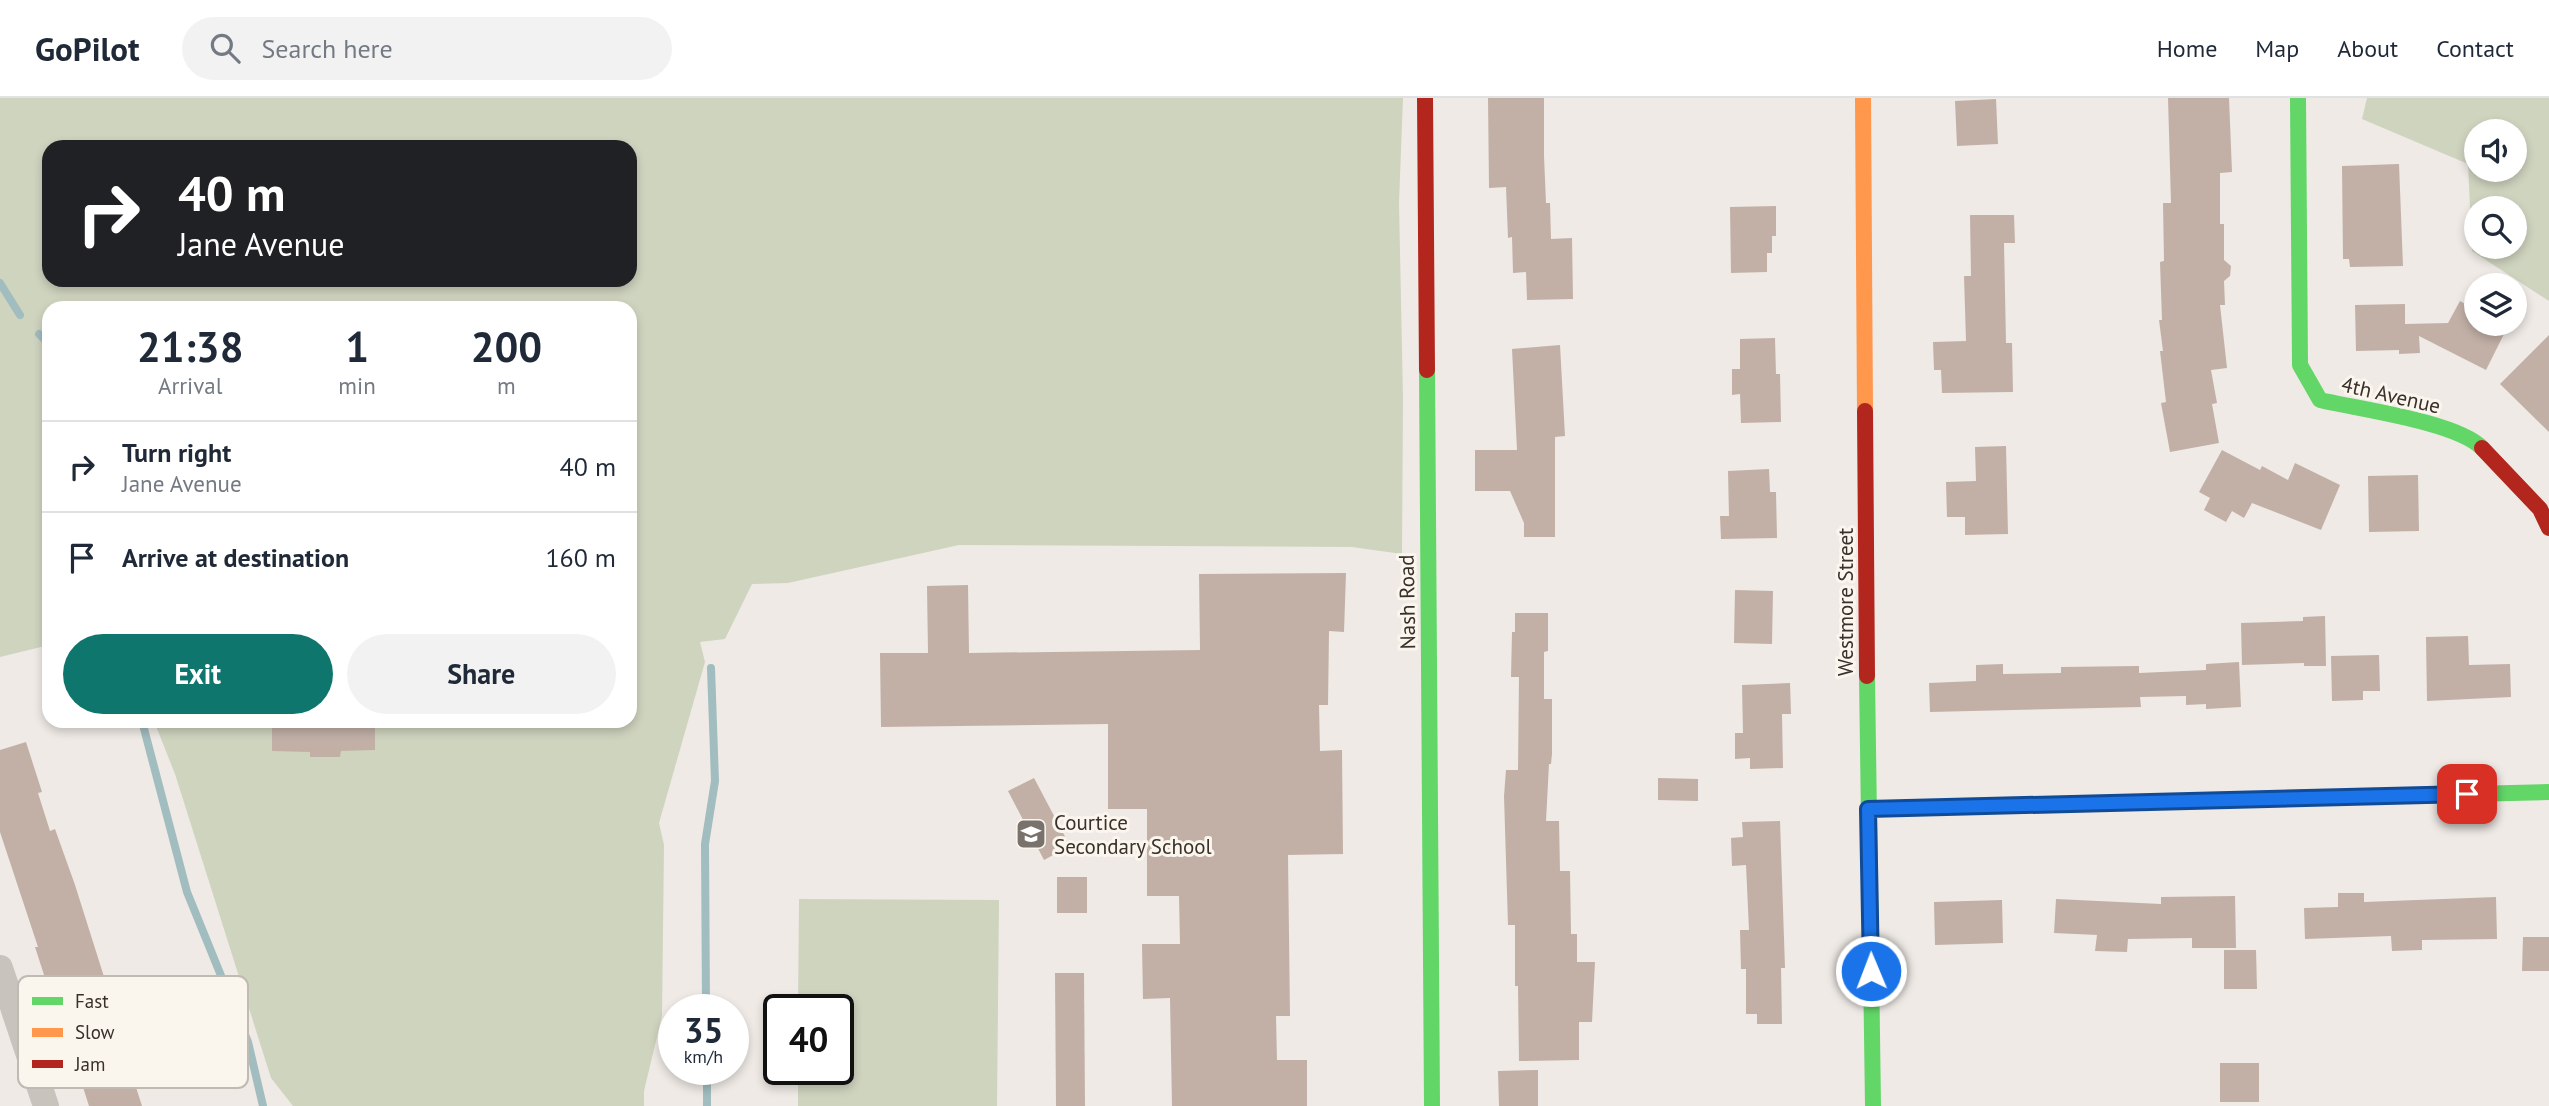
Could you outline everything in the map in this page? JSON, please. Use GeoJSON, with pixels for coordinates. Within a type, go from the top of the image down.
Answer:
{"type":"FeatureCollection","features":[{"type":"Feature","properties":{"kind":"street","name":"Nash Road"},"geometry":{"type":"LineString","coordinates":[[1425,98],[1432,1106]]}},
{"type":"Feature","properties":{"kind":"street","name":"Westmore Street"},"geometry":{"type":"LineString","coordinates":[[1863,98],[1873,1106]]}},
{"type":"Feature","properties":{"kind":"street","name":"4th Avenue"},"geometry":{"type":"LineString","coordinates":[[2298,98],[2300,365],[2320,400],[2436,426],[2476,442],[2540,509],[2549,528]]}},
{"type":"Feature","properties":{"kind":"street"},"geometry":{"type":"LineString","coordinates":[[1868,809],[2549,792]]}},
{"type":"Feature","properties":{"kind":"street"},"geometry":{"type":"LineString","coordinates":[[0,968],[18,1022]]}},
{"type":"Feature","properties":{"kind":"street"},"geometry":{"type":"LineString","coordinates":[[40,1088],[46,1106]]}},
{"type":"Feature","properties":{"kind":"green space"},"geometry":{"type":"Polygon","coordinates":[[[0,98],[1403,98],[1399,203],[1403,399],[1402,554],[1352,547],[959,545],[788,583],[752,584],[725,639],[700,642],[705,662],[659,823],[664,845],[662,994],[658,994],[658,1033],[644,1091],[644,1106],[293,1106],[271,1078],[248,1005],[248,976],[239,976],[175,774],[157,728],[637,728],[637,301],[42,301],[42,647],[0,657],[0,98]]]}},
{"type":"Feature","properties":{"kind":"green space"},"geometry":{"type":"Polygon","coordinates":[[[2367,98],[2549,98],[2549,301],[2527,287],[2527,273],[2506,273],[2484,259],[2527,259],[2527,196],[2469,196],[2469,182],[2527,182],[2527,119],[2464,119],[2464,162],[2362,119],[2367,98]]]}},
{"type":"Feature","properties":{"kind":"green space"},"geometry":{"type":"Polygon","coordinates":[[[799,899],[999,900],[997,1106],[798,1106],[798,1085],[854,1085],[854,994],[798,994],[799,899]]]}},
{"type":"Feature","properties":{"kind":"building"},"geometry":{"type":"Polygon","coordinates":[[[1488,98],[1544,98],[1546,203],[1550,203],[1551,239],[1572,238],[1573,299],[1527,300],[1526,272],[1513,273],[1512,237],[1508,238],[1506,187],[1489,188],[1488,98]]]}},
{"type":"Feature","properties":{"kind":"building"},"geometry":{"type":"Polygon","coordinates":[[[2168,98],[2229,98],[2232,172],[2220,173],[2220,224],[2224,224],[2224,260],[2231,266],[2230,276],[2224,281],[2225,305],[2220,305],[2227,368],[2211,370],[2217,403],[2212,404],[2219,443],[2170,452],[2161,403],[2166,402],[2159,320],[2162,320],[2160,262],[2164,261],[2163,203],[2171,203],[2168,98]]]}},
{"type":"Feature","properties":{"kind":"building"},"geometry":{"type":"Polygon","coordinates":[[[1996,99],[1998,144],[1957,146],[1955,101],[1996,99]]]}},
{"type":"Feature","properties":{"kind":"building"},"geometry":{"type":"Polygon","coordinates":[[[2399,164],[2403,266],[2350,267],[2349,259],[2343,259],[2342,166],[2399,164]]]}},
{"type":"Feature","properties":{"kind":"building"},"geometry":{"type":"Polygon","coordinates":[[[1776,206],[1776,236],[1772,236],[1772,253],[1767,253],[1767,272],[1731,273],[1730,207],[1776,206]]]}},
{"type":"Feature","properties":{"kind":"building"},"geometry":{"type":"Polygon","coordinates":[[[1970,215],[2014,215],[2015,243],[2004,243],[2006,343],[2012,343],[2013,392],[1942,393],[1941,370],[1934,370],[1933,342],[1966,341],[1964,276],[1971,276],[1970,215]]]}},
{"type":"Feature","properties":{"kind":"building"},"geometry":{"type":"Polygon","coordinates":[[[2460,301],[2464,303],[2464,336],[2503,336],[2486,370],[2419,336],[2420,353],[2399,354],[2399,350],[2356,351],[2355,305],[2405,304],[2405,324],[2448,323],[2460,301]]]}},
{"type":"Feature","properties":{"kind":"building"},"geometry":{"type":"Polygon","coordinates":[[[2549,335],[2549,432],[2500,384],[2549,335]]]}},
{"type":"Feature","properties":{"kind":"building"},"geometry":{"type":"Polygon","coordinates":[[[1775,338],[1776,374],[1780,374],[1781,422],[1741,423],[1740,394],[1732,395],[1732,369],[1740,369],[1740,339],[1775,338]]]}},
{"type":"Feature","properties":{"kind":"building"},"geometry":{"type":"Polygon","coordinates":[[[1560,345],[1565,436],[1555,437],[1555,537],[1524,537],[1524,523],[1510,491],[1475,491],[1475,450],[1517,450],[1512,349],[1560,345]]]}},
{"type":"Feature","properties":{"kind":"building"},"geometry":{"type":"Polygon","coordinates":[[[2006,446],[2008,534],[1965,535],[1965,517],[1947,517],[1946,482],[1976,481],[1975,447],[2006,446]]]}},
{"type":"Feature","properties":{"kind":"building"},"geometry":{"type":"Polygon","coordinates":[[[2222,450],[2260,470],[2262,466],[2288,480],[2295,463],[2340,485],[2321,530],[2252,503],[2244,518],[2232,511],[2226,522],[2204,510],[2210,498],[2199,492],[2222,450]]]}},
{"type":"Feature","properties":{"kind":"building"},"geometry":{"type":"Polygon","coordinates":[[[1769,469],[1770,492],[1776,492],[1777,538],[1721,539],[1720,516],[1729,516],[1728,471],[1769,469]]]}},
{"type":"Feature","properties":{"kind":"building"},"geometry":{"type":"Polygon","coordinates":[[[2418,475],[2419,531],[2369,532],[2368,476],[2418,475]]]}},
{"type":"Feature","properties":{"kind":"building"},"geometry":{"type":"Polygon","coordinates":[[[1346,573],[1344,632],[1329,631],[1328,705],[1319,705],[1320,751],[1342,750],[1343,854],[1288,855],[1290,1016],[1276,1016],[1277,1060],[1307,1060],[1307,1106],[1172,1106],[1170,998],[1143,999],[1142,944],[1180,944],[1179,896],[1147,896],[1147,809],[1108,809],[1108,724],[881,727],[880,653],[928,653],[927,586],[968,585],[969,653],[1200,650],[1199,574],[1346,573]]]}},
{"type":"Feature","properties":{"kind":"building"},"geometry":{"type":"Polygon","coordinates":[[[1735,590],[1773,591],[1772,644],[1734,643],[1735,590]]]}},
{"type":"Feature","properties":{"kind":"building"},"geometry":{"type":"Polygon","coordinates":[[[1515,613],[1548,613],[1548,651],[1544,652],[1544,699],[1552,699],[1552,754],[1546,821],[1559,821],[1560,871],[1570,871],[1571,934],[1577,934],[1577,962],[1595,962],[1592,1022],[1579,1022],[1579,1060],[1519,1061],[1515,925],[1508,925],[1504,796],[1506,770],[1518,770],[1519,677],[1511,677],[1515,613]]]}},
{"type":"Feature","properties":{"kind":"building"},"geometry":{"type":"Polygon","coordinates":[[[2325,616],[2326,666],[2304,666],[2304,663],[2242,665],[2241,623],[2303,621],[2303,617],[2325,616]]]}},
{"type":"Feature","properties":{"kind":"building"},"geometry":{"type":"Polygon","coordinates":[[[2468,636],[2469,665],[2510,664],[2511,697],[2427,701],[2426,637],[2468,636]]]}},
{"type":"Feature","properties":{"kind":"building"},"geometry":{"type":"Polygon","coordinates":[[[2379,655],[2380,691],[2363,691],[2363,700],[2332,701],[2331,656],[2379,655]]]}},
{"type":"Feature","properties":{"kind":"building"},"geometry":{"type":"Polygon","coordinates":[[[2239,662],[2241,707],[2206,709],[2206,704],[2186,705],[2186,696],[2140,697],[2141,707],[1930,712],[1929,683],[1976,681],[1976,665],[2003,664],[2003,674],[2061,673],[2061,667],[2139,666],[2139,673],[2206,670],[2206,664],[2239,662]]]}},
{"type":"Feature","properties":{"kind":"building"},"geometry":{"type":"Polygon","coordinates":[[[1790,683],[1791,714],[1782,714],[1783,768],[1750,769],[1750,758],[1735,759],[1735,733],[1743,733],[1742,685],[1790,683]]]}},
{"type":"Feature","properties":{"kind":"building"},"geometry":{"type":"Polygon","coordinates":[[[272,728],[375,728],[375,750],[341,751],[340,757],[310,757],[310,752],[272,751],[272,728]]]}},
{"type":"Feature","properties":{"kind":"building"},"geometry":{"type":"Polygon","coordinates":[[[26,742],[42,792],[38,793],[50,831],[55,829],[104,976],[44,976],[35,947],[38,947],[0,832],[0,750],[26,742]]]}},
{"type":"Feature","properties":{"kind":"building"},"geometry":{"type":"Polygon","coordinates":[[[1034,778],[1070,846],[1044,860],[1008,791],[1034,778]]]}},
{"type":"Feature","properties":{"kind":"building"},"geometry":{"type":"Polygon","coordinates":[[[1658,778],[1698,779],[1698,801],[1658,800],[1658,778]]]}},
{"type":"Feature","properties":{"kind":"building"},"geometry":{"type":"Polygon","coordinates":[[[1780,821],[1785,968],[1781,968],[1782,1024],[1757,1024],[1757,1014],[1746,1014],[1746,969],[1741,969],[1740,930],[1749,930],[1746,865],[1732,866],[1731,838],[1743,837],[1742,822],[1780,821]]]}},
{"type":"Feature","properties":{"kind":"building"},"geometry":{"type":"Polygon","coordinates":[[[1057,877],[1087,877],[1087,913],[1057,913],[1057,877]]]}},
{"type":"Feature","properties":{"kind":"building"},"geometry":{"type":"Polygon","coordinates":[[[2338,893],[2364,893],[2364,902],[2496,897],[2497,939],[2422,940],[2422,950],[2392,951],[2391,936],[2305,939],[2304,908],[2338,907],[2338,893]]]}},
{"type":"Feature","properties":{"kind":"building"},"geometry":{"type":"Polygon","coordinates":[[[2235,896],[2236,948],[2192,948],[2192,938],[2128,939],[2127,952],[2095,951],[2097,935],[2054,933],[2056,899],[2161,904],[2161,897],[2235,896]]]}},
{"type":"Feature","properties":{"kind":"building"},"geometry":{"type":"Polygon","coordinates":[[[2002,900],[2003,943],[1935,945],[1934,902],[2002,900]]]}},
{"type":"Feature","properties":{"kind":"building"},"geometry":{"type":"Polygon","coordinates":[[[2523,937],[2549,937],[2549,971],[2522,971],[2523,937]]]}},
{"type":"Feature","properties":{"kind":"building"},"geometry":{"type":"Polygon","coordinates":[[[2224,950],[2256,950],[2257,989],[2224,989],[2224,950]]]}},
{"type":"Feature","properties":{"kind":"building"},"geometry":{"type":"Polygon","coordinates":[[[1055,973],[1084,973],[1085,1106],[1056,1106],[1055,973]]]}},
{"type":"Feature","properties":{"kind":"building"},"geometry":{"type":"Polygon","coordinates":[[[2220,1063],[2259,1063],[2259,1102],[2220,1102],[2220,1063]]]}},
{"type":"Feature","properties":{"kind":"building"},"geometry":{"type":"Polygon","coordinates":[[[1538,1070],[1538,1106],[1499,1106],[1498,1071],[1538,1070]]]}},
{"type":"Feature","properties":{"kind":"building"},"geometry":{"type":"Polygon","coordinates":[[[83,1088],[136,1088],[142,1106],[89,1106],[83,1088]]]}},
{"type":"Feature","properties":{"kind":"waterway"},"geometry":{"type":"LineString","coordinates":[[0,283],[20,315]]}},
{"type":"Feature","properties":{"kind":"waterway"},"geometry":{"type":"LineString","coordinates":[[39,334],[42,337]]}},
{"type":"Feature","properties":{"kind":"waterway"},"geometry":{"type":"LineString","coordinates":[[706,994],[705,844],[715,781],[711,668]]}},
{"type":"Feature","properties":{"kind":"waterway"},"geometry":{"type":"LineString","coordinates":[[144,728],[187,892],[221,976]]}},
{"type":"Feature","properties":{"kind":"waterway"},"geometry":{"type":"LineString","coordinates":[[248,1042],[263,1106]]}},
{"type":"Feature","properties":{"kind":"waterway"},"geometry":{"type":"LineString","coordinates":[[707,1085],[707,1106]]}},
{"type":"Feature","properties":{"kind":"traffic: fast"},"geometry":{"type":"LineString","coordinates":[[2298,98],[2300,365],[2320,400],[2430,424],[2469,439],[2482,448]]}},
{"type":"Feature","properties":{"kind":"traffic: fast"},"geometry":{"type":"LineString","coordinates":[[1427,370],[1432,1106]]}},
{"type":"Feature","properties":{"kind":"traffic: fast"},"geometry":{"type":"LineString","coordinates":[[1867,676],[1873,1106]]}},
{"type":"Feature","properties":{"kind":"traffic: fast"},"geometry":{"type":"LineString","coordinates":[[2142,802],[2549,792]]}},
{"type":"Feature","properties":{"kind":"traffic: slow"},"geometry":{"type":"LineString","coordinates":[[1863,98],[1865,411]]}},
{"type":"Feature","properties":{"kind":"traffic: slow"},"geometry":{"type":"LineString","coordinates":[[1868,809],[2142,802]]}},
{"type":"Feature","properties":{"kind":"traffic: jam"},"geometry":{"type":"LineString","coordinates":[[1425,98],[1427,370]]}},
{"type":"Feature","properties":{"kind":"traffic: jam"},"geometry":{"type":"LineString","coordinates":[[1865,411],[1867,676]]}},
{"type":"Feature","properties":{"kind":"traffic: jam"},"geometry":{"type":"LineString","coordinates":[[2482,448],[2540,509],[2549,528]]}},
{"type":"Feature","properties":{"kind":"place","name":"Courtice Secondary School"},"geometry":{"type":"Point","coordinates":[1031,834]}},
{"type":"Feature","properties":{"kind":"route"},"geometry":{"type":"LineString","coordinates":[[1871,971],[1868,809],[2467,794]]}}]}
